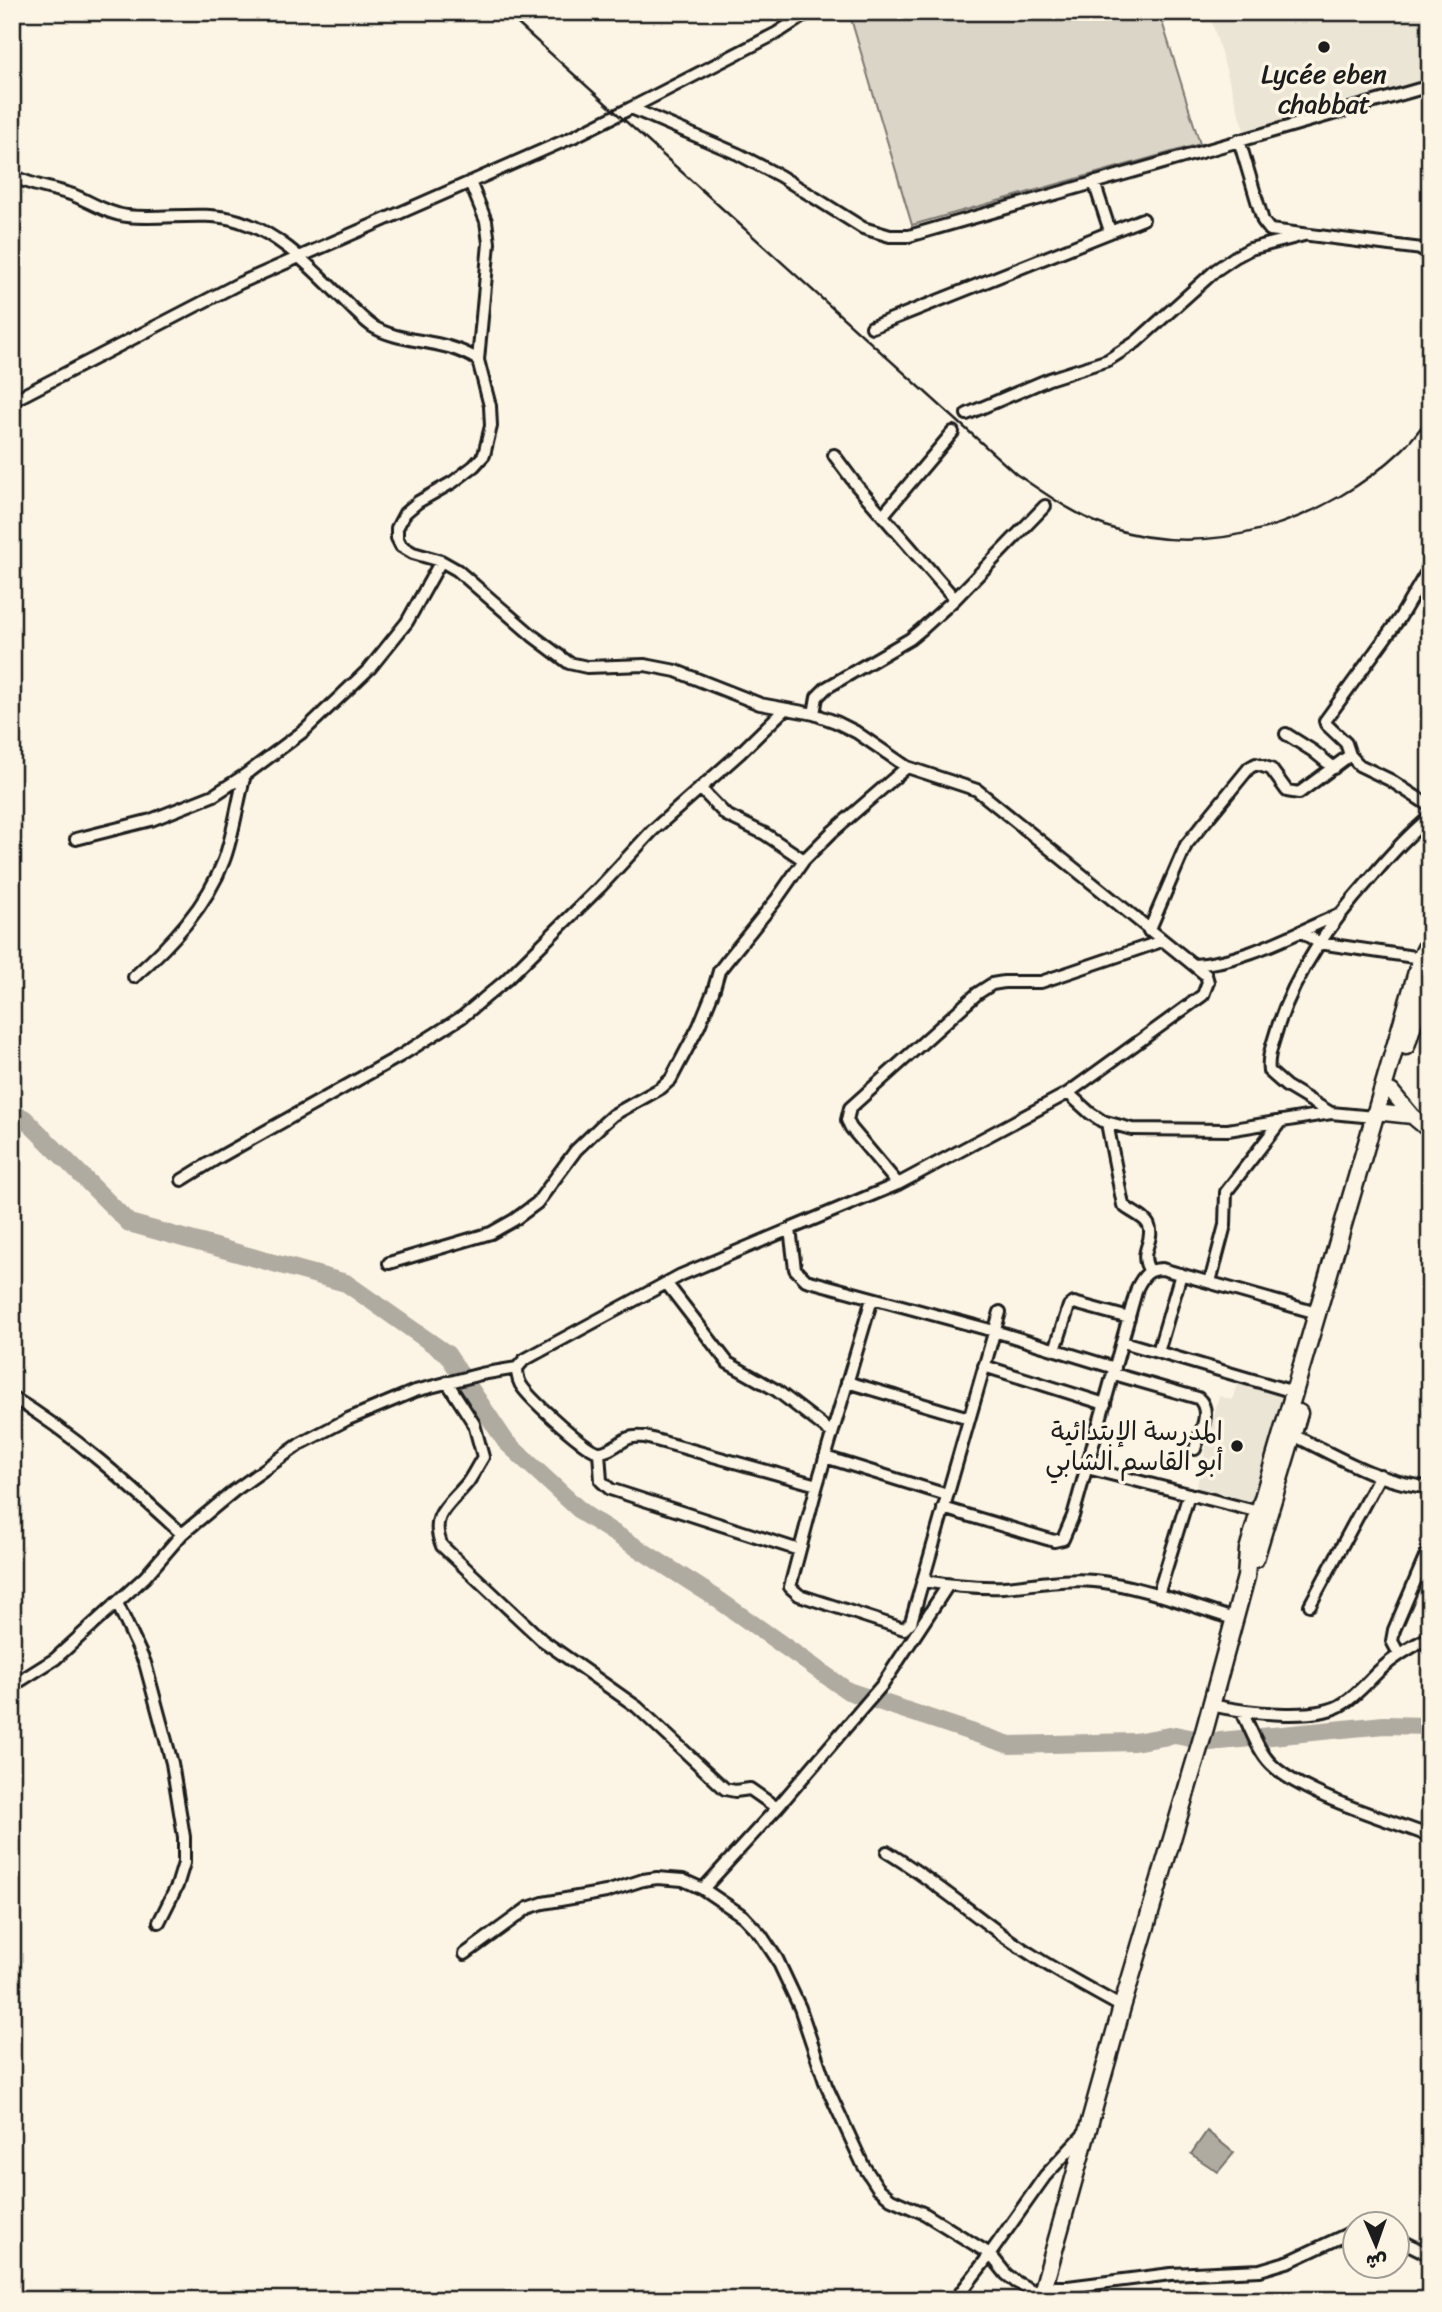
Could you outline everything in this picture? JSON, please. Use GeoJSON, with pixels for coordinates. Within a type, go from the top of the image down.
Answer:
{"type":"FeatureCollection","features":[{"type":"Feature","properties":{"kind":"main road"},"geometry":{"type":"LineString","coordinates":[[1246,1577],[1248,1550],[1317,1313],[1427,964],[1430,940]]}},
{"type":"Feature","properties":{"kind":"main road"},"geometry":{"type":"LineString","coordinates":[[1041,2294],[1246,1577],[1258,1554],[1293,1436],[1378,1115]]}},
{"type":"Feature","properties":{"kind":"street"},"geometry":{"type":"LineString","coordinates":[[12,401],[240,283],[573,137],[777,33],[809,12]]}},
{"type":"Feature","properties":{"kind":"street"},"geometry":{"type":"LineString","coordinates":[[631,108],[738,154],[780,176],[863,228],[890,236],[909,236],[1430,86]]}},
{"type":"Feature","properties":{"kind":"street"},"geometry":{"type":"LineString","coordinates":[[1239,140],[1266,226],[1275,231],[1430,250]]}},
{"type":"Feature","properties":{"kind":"street"},"geometry":{"type":"LineString","coordinates":[[12,175],[26,182],[73,195],[117,214],[223,218],[262,230],[298,256],[373,327],[390,334],[443,344],[464,351],[478,360]]}},
{"type":"Feature","properties":{"kind":"street"},"geometry":{"type":"LineString","coordinates":[[12,1686],[55,1659],[145,1577],[182,1534],[234,1491],[300,1444],[415,1391],[517,1368],[524,1360],[693,1270],[898,1184],[1069,1093],[1203,996],[1208,982],[1206,975],[1194,965],[1149,932],[1113,899],[977,790],[907,767],[856,732],[814,714],[761,704],[676,671],[645,664],[587,667],[569,663],[533,636],[457,570],[401,546],[397,538],[397,528],[405,513],[474,466],[484,455],[491,426],[485,380],[478,360],[489,243],[486,221],[470,182]]}},
{"type":"Feature","properties":{"kind":"street"},"geometry":{"type":"LineString","coordinates":[[1094,182],[1111,231]]}},
{"type":"Feature","properties":{"kind":"street"},"geometry":{"type":"LineString","coordinates":[[873,327],[1143,219]]}},
{"type":"Feature","properties":{"kind":"street"},"geometry":{"type":"LineString","coordinates":[[967,414],[1049,379],[1087,368],[1123,352],[1216,270],[1235,257],[1250,249],[1304,234]]}},
{"type":"Feature","properties":{"kind":"street"},"geometry":{"type":"LineString","coordinates":[[883,515],[953,432]]}},
{"type":"Feature","properties":{"kind":"street"},"geometry":{"type":"LineString","coordinates":[[834,455],[955,599]]}},
{"type":"Feature","properties":{"kind":"street"},"geometry":{"type":"LineString","coordinates":[[814,714],[817,697],[826,688],[910,639],[955,599],[1045,506]]}},
{"type":"Feature","properties":{"kind":"street"},"geometry":{"type":"LineString","coordinates":[[76,839],[150,820],[214,795],[305,730],[370,667],[407,622],[441,561]]}},
{"type":"Feature","properties":{"kind":"street"},"geometry":{"type":"LineString","coordinates":[[1430,572],[1425,575],[1399,619],[1326,717],[1326,724],[1346,743],[1350,755],[1359,765],[1390,780],[1430,806]]}},
{"type":"Feature","properties":{"kind":"street"},"geometry":{"type":"LineString","coordinates":[[182,1180],[400,1056],[462,1017],[506,980],[652,831],[784,710]]}},
{"type":"Feature","properties":{"kind":"street"},"geometry":{"type":"LineString","coordinates":[[1286,734],[1334,768]]}},
{"type":"Feature","properties":{"kind":"street"},"geometry":{"type":"LineString","coordinates":[[1149,932],[1186,845],[1249,768],[1256,764],[1271,769],[1287,791],[1294,793],[1308,788],[1350,755]]}},
{"type":"Feature","properties":{"kind":"street"},"geometry":{"type":"LineString","coordinates":[[389,1263],[474,1239],[514,1220],[537,1203],[576,1150],[604,1123],[671,1079],[699,1026],[719,971],[804,860],[907,767]]}},
{"type":"Feature","properties":{"kind":"street"},"geometry":{"type":"LineString","coordinates":[[134,977],[174,937],[210,889],[224,860],[245,775]]}},
{"type":"Feature","properties":{"kind":"street"},"geometry":{"type":"LineString","coordinates":[[699,788],[726,815],[765,834],[804,860]]}},
{"type":"Feature","properties":{"kind":"street"},"geometry":{"type":"LineString","coordinates":[[1331,1113],[1273,1076],[1268,1064],[1277,1030],[1293,985],[1338,915],[1407,836],[1430,817]]}},
{"type":"Feature","properties":{"kind":"street"},"geometry":{"type":"LineString","coordinates":[[1194,965],[1213,964],[1249,953],[1338,915]]}},
{"type":"Feature","properties":{"kind":"street"},"geometry":{"type":"LineString","coordinates":[[1301,931],[1319,943],[1427,964]]}},
{"type":"Feature","properties":{"kind":"street"},"geometry":{"type":"LineString","coordinates":[[898,1184],[851,1128],[847,1120],[850,1108],[978,993],[992,984],[1041,982],[1162,941]]}},
{"type":"Feature","properties":{"kind":"street"},"geometry":{"type":"LineString","coordinates":[[1387,1090],[1430,1130]]}},
{"type":"Feature","properties":{"kind":"street"},"geometry":{"type":"LineString","coordinates":[[1069,1093],[1090,1113],[1107,1123],[1132,1129],[1228,1130],[1331,1113],[1412,1116]]}},
{"type":"Feature","properties":{"kind":"street"},"geometry":{"type":"LineString","coordinates":[[1210,1282],[1225,1224],[1226,1192],[1281,1121]]}},
{"type":"Feature","properties":{"kind":"street"},"geometry":{"type":"LineString","coordinates":[[1107,1123],[1123,1205],[1150,1227],[1144,1255],[1144,1261],[1150,1271]]}},
{"type":"Feature","properties":{"kind":"street"},"geometry":{"type":"LineString","coordinates":[[790,1229],[795,1269],[800,1276],[816,1284],[994,1331],[1198,1398],[1206,1412],[1195,1449]]}},
{"type":"Feature","properties":{"kind":"street"},"geometry":{"type":"LineString","coordinates":[[943,1508],[1059,1541],[1066,1536],[1129,1318],[1142,1279],[1150,1271],[1162,1269],[1317,1313]]}},
{"type":"Feature","properties":{"kind":"street"},"geometry":{"type":"LineString","coordinates":[[1158,1352],[1181,1274]]}},
{"type":"Feature","properties":{"kind":"street"},"geometry":{"type":"LineString","coordinates":[[667,1284],[728,1363],[776,1390],[832,1433]]}},
{"type":"Feature","properties":{"kind":"street"},"geometry":{"type":"LineString","coordinates":[[872,1298],[790,1584],[793,1592],[906,1629],[910,1625],[1000,1312]]}},
{"type":"Feature","properties":{"kind":"street"},"geometry":{"type":"LineString","coordinates":[[1055,1350],[1069,1306],[1074,1303],[1129,1318]]}},
{"type":"Feature","properties":{"kind":"street"},"geometry":{"type":"LineString","coordinates":[[1123,1342],[1294,1392]]}},
{"type":"Feature","properties":{"kind":"street"},"geometry":{"type":"LineString","coordinates":[[984,1366],[1105,1404]]}},
{"type":"Feature","properties":{"kind":"street"},"geometry":{"type":"LineString","coordinates":[[517,1368],[517,1377],[523,1388],[572,1435],[598,1452],[610,1449],[631,1437],[645,1437],[817,1485]]}},
{"type":"Feature","properties":{"kind":"street"},"geometry":{"type":"LineString","coordinates":[[447,1382],[474,1424],[483,1457],[468,1481],[441,1512],[436,1531],[442,1546],[541,1640],[637,1707],[725,1789],[735,1791],[750,1788],[777,1808]]}},
{"type":"Feature","properties":{"kind":"street"},"geometry":{"type":"LineString","coordinates":[[847,1382],[969,1418]]}},
{"type":"Feature","properties":{"kind":"street"},"geometry":{"type":"LineString","coordinates":[[12,1397],[63,1430],[133,1488],[182,1534]]}},
{"type":"Feature","properties":{"kind":"street"},"geometry":{"type":"LineString","coordinates":[[1293,1436],[1380,1475],[1410,1486],[1430,1487]]}},
{"type":"Feature","properties":{"kind":"street"},"geometry":{"type":"LineString","coordinates":[[598,1452],[598,1472],[601,1481],[610,1489],[799,1550]]}},
{"type":"Feature","properties":{"kind":"street"},"geometry":{"type":"LineString","coordinates":[[825,1457],[947,1495]]}},
{"type":"Feature","properties":{"kind":"street"},"geometry":{"type":"LineString","coordinates":[[1087,1468],[1259,1512]]}},
{"type":"Feature","properties":{"kind":"street"},"geometry":{"type":"LineString","coordinates":[[1310,1605],[1380,1475]]}},
{"type":"Feature","properties":{"kind":"street"},"geometry":{"type":"LineString","coordinates":[[1158,1595],[1189,1494]]}},
{"type":"Feature","properties":{"kind":"street"},"geometry":{"type":"LineString","coordinates":[[1399,1654],[1392,1641],[1394,1630],[1430,1546]]}},
{"type":"Feature","properties":{"kind":"street"},"geometry":{"type":"LineString","coordinates":[[923,1581],[1000,1587],[1074,1580],[1097,1581],[1158,1595],[1234,1619]]}},
{"type":"Feature","properties":{"kind":"street"},"geometry":{"type":"LineString","coordinates":[[704,1889],[883,1684],[948,1585]]}},
{"type":"Feature","properties":{"kind":"street"},"geometry":{"type":"LineString","coordinates":[[117,1603],[145,1663],[172,1763],[184,1837],[184,1863],[177,1886],[159,1922]]}},
{"type":"Feature","properties":{"kind":"street"},"geometry":{"type":"LineString","coordinates":[[1211,1705],[1242,1712],[1270,1714],[1320,1711],[1341,1706],[1399,1654],[1430,1637]]}},
{"type":"Feature","properties":{"kind":"street"},"geometry":{"type":"LineString","coordinates":[[1242,1712],[1263,1754],[1276,1769],[1313,1790],[1430,1836]]}},
{"type":"Feature","properties":{"kind":"street"},"geometry":{"type":"LineString","coordinates":[[887,1852],[923,1874],[1054,1970],[1122,2007]]}},
{"type":"Feature","properties":{"kind":"street"},"geometry":{"type":"LineString","coordinates":[[465,1954],[528,1908],[543,1903],[606,1892],[657,1878],[683,1880],[704,1889],[743,1916],[778,1959],[797,1999],[826,2085],[871,2180],[891,2199],[925,2214],[990,2254],[1006,2274],[1026,2289],[1041,2294],[1068,2287],[1171,2274],[1260,2270],[1290,2261],[1340,2238]]}},
{"type":"Feature","properties":{"kind":"street"},"geometry":{"type":"LineString","coordinates":[[955,2300],[1045,2176],[1087,2132]]}},
{"type":"Feature","properties":{"kind":"street"},"geometry":{"type":"LineString","coordinates":[[1410,2245],[1430,2255]]}},
{"type":"Feature","properties":{"kind":"shaded area"},"geometry":{"type":"Polygon","coordinates":[[[849,12],[1159,12],[1200,144],[912,225],[849,12]]]}},
{"type":"Feature","properties":{"kind":"shaded area","name":"Lycée eben chabbat"},"geometry":{"type":"Polygon","coordinates":[[[1209,12],[1430,12],[1430,82],[1244,131],[1209,12]]]}},
{"type":"Feature","properties":{"kind":"shaded area","name":"المدرسة الإبتدائية أبو القاسم الشابي"},"geometry":{"type":"Polygon","coordinates":[[[1239,1379],[1284,1392],[1250,1505],[1195,1493],[1219,1396],[1232,1400],[1239,1379]]]}},
{"type":"Feature","properties":{"kind":"shaded area"},"geometry":{"type":"Polygon","coordinates":[[[1207,2131],[1234,2153],[1218,2172],[1191,2154],[1207,2131]]]}},
{"type":"Feature","properties":{"kind":"waterway"},"geometry":{"type":"LineString","coordinates":[[12,1114],[24,1118],[129,1223],[346,1283],[447,1354],[506,1442],[584,1514],[713,1596],[848,1691],[1010,1745],[1134,1742],[1175,1735],[1210,1742],[1384,1725],[1430,1726]]}},
{"type":"Feature","properties":{"kind":"railway"},"geometry":{"type":"LineString","coordinates":[[508,12],[518,24],[1016,474],[1095,522],[1147,537],[1186,540],[1226,537],[1265,528],[1303,515],[1373,474],[1403,449],[1430,416]]}},
{"type":"Feature","properties":{"kind":"place","name":"Lycée eben chabbat"},"geometry":{"type":"Point","coordinates":[1324,47]}},
{"type":"Feature","properties":{"kind":"place","name":"المدرسة الإبتدائية أبو القاسم الشابي"},"geometry":{"type":"Point","coordinates":[1237,1446]}}]}
